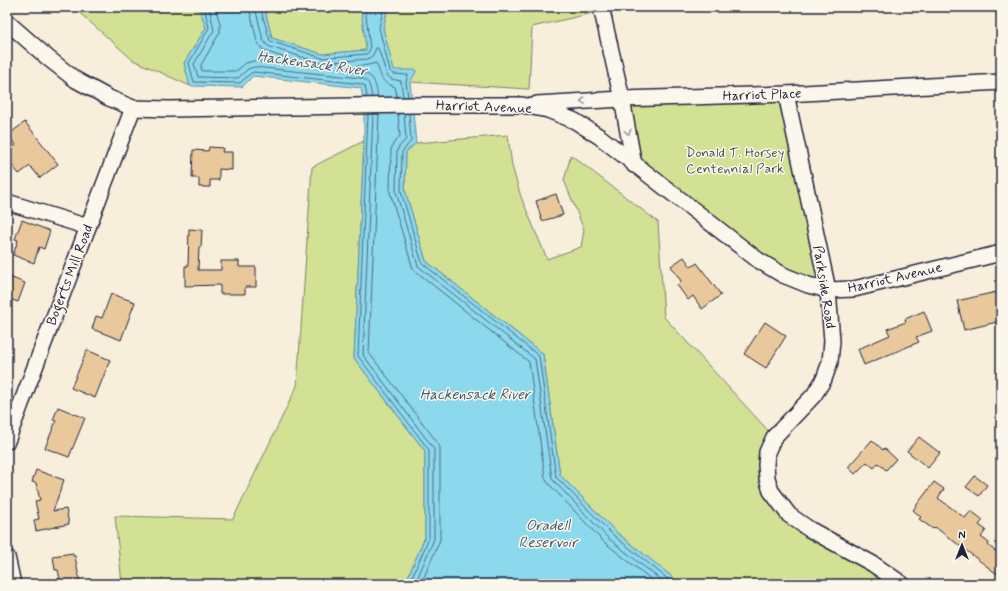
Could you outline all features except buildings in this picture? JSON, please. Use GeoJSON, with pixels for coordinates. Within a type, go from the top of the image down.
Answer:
{"type":"FeatureCollection","features":[{"type":"Feature","properties":{"kind":"street"},"geometry":{"type":"LineString","coordinates":[[601,7],[622,99],[634,165]]}},
{"type":"Feature","properties":{"kind":"street","name":"Harriot Avenue"},"geometry":{"type":"LineString","coordinates":[[7,22],[76,80],[109,98],[133,108],[168,110],[413,105],[522,105],[548,110],[575,121],[600,137],[634,165],[758,260],[782,275],[808,285],[828,290],[854,289],[1001,253]]}},
{"type":"Feature","properties":{"kind":"street","name":"Harriot Place"},"geometry":{"type":"LineString","coordinates":[[522,105],[622,99],[786,94],[1001,82]]}},
{"type":"Feature","properties":{"kind":"street","name":"Parkside Road"},"geometry":{"type":"LineString","coordinates":[[786,94],[828,290],[832,340],[830,362],[824,379],[814,395],[774,437],[767,452],[766,465],[770,491],[789,515],[809,529],[873,564],[902,584]]}},
{"type":"Feature","properties":{"kind":"street","name":"Bogerts Mill Road"},"geometry":{"type":"LineString","coordinates":[[7,441],[133,108]]}},
{"type":"Feature","properties":{"kind":"street"},"geometry":{"type":"LineString","coordinates":[[7,202],[88,227]]}},
{"type":"Feature","properties":{"kind":"street"},"geometry":{"type":"LineString","coordinates":[[7,557],[13,584]]}},
{"type":"Feature","properties":{"kind":"green space"},"geometry":{"type":"Polygon","coordinates":[[[73,7],[199,7],[206,28],[184,63],[190,86],[133,60],[73,7]]]}},
{"type":"Feature","properties":{"kind":"green space"},"geometry":{"type":"Polygon","coordinates":[[[264,7],[361,7],[367,50],[322,54],[272,38],[264,7]]]}},
{"type":"Feature","properties":{"kind":"green space"},"geometry":{"type":"Polygon","coordinates":[[[388,7],[601,7],[602,11],[532,27],[529,89],[410,82],[394,71],[383,28],[388,7]]]}},
{"type":"Feature","properties":{"kind":"green space","name":"Donald T. Horsey Centennial Park"},"geometry":{"type":"Polygon","coordinates":[[[786,94],[828,290],[783,275],[634,165],[622,99],[786,94]]]}},
{"type":"Feature","properties":{"kind":"green space"},"geometry":{"type":"Polygon","coordinates":[[[508,135],[512,166],[521,197],[547,259],[581,247],[584,230],[564,180],[571,155],[658,222],[664,317],[774,437],[767,452],[777,501],[902,584],[681,584],[615,531],[560,475],[543,354],[426,261],[405,190],[406,152],[416,143],[508,135]]]}},
{"type":"Feature","properties":{"kind":"green space"},"geometry":{"type":"Polygon","coordinates":[[[364,141],[354,358],[425,451],[425,537],[405,584],[122,584],[115,516],[233,519],[297,386],[312,167],[364,141]]]}},
{"type":"Feature","properties":{"kind":"water"},"geometry":{"type":"Polygon","coordinates":[[[199,7],[264,7],[272,38],[322,54],[366,50],[361,7],[388,7],[383,28],[394,70],[417,70],[410,82],[416,143],[406,152],[405,190],[426,261],[543,354],[560,475],[615,531],[681,584],[405,584],[425,537],[425,451],[354,358],[364,141],[364,104],[361,88],[253,76],[242,87],[190,86],[184,63],[206,28],[199,7]]]}},
{"type":"Feature","properties":{"kind":"water label","name":"Hackensack River"},"geometry":{"type":"Point","coordinates":[312,64]}},
{"type":"Feature","properties":{"kind":"water label","name":"Hackensack River"},"geometry":{"type":"Point","coordinates":[475,395]}},
{"type":"Feature","properties":{"kind":"water label","name":"Oradell Reservoir"},"geometry":{"type":"Point","coordinates":[548,534]}}]}
